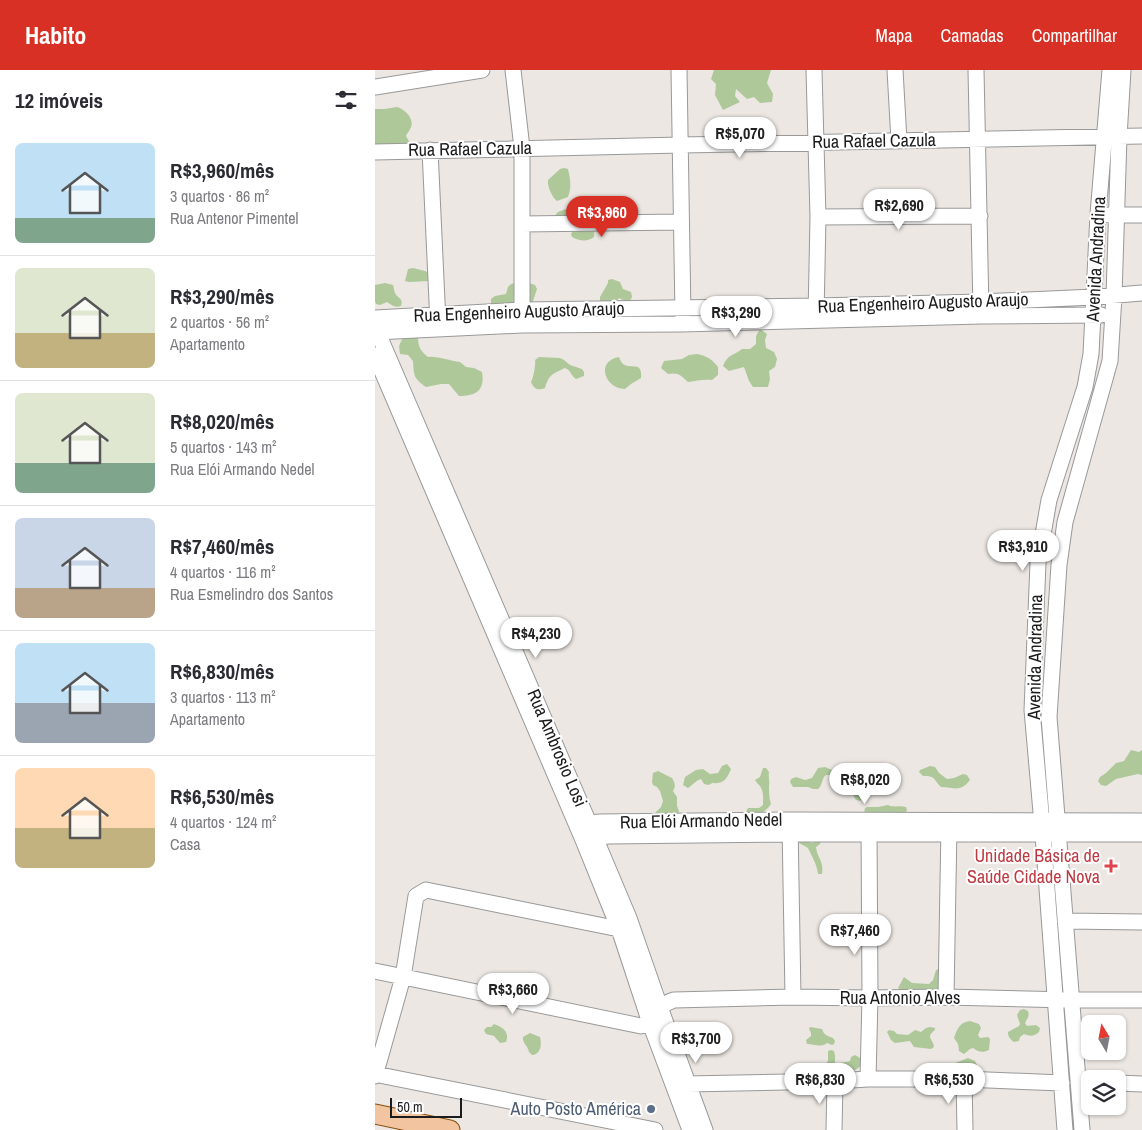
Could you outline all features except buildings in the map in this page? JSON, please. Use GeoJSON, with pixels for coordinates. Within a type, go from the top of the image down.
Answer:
{"type":"FeatureCollection","features":[{"type":"Feature","properties":{"kind":"main road"},"geometry":{"type":"LineString","coordinates":[[375,1114],[450,1130]]}},
{"type":"Feature","properties":{"kind":"street"},"geometry":{"type":"LineString","coordinates":[[375,87],[482,70]]}},
{"type":"Feature","properties":{"kind":"street"},"geometry":{"type":"LineString","coordinates":[[513,70],[522,148],[522,317],[682,324],[816,321],[981,309],[1113,315]]}},
{"type":"Feature","properties":{"kind":"street"},"geometry":{"type":"LineString","coordinates":[[679,70],[682,324]]}},
{"type":"Feature","properties":{"kind":"street"},"geometry":{"type":"LineString","coordinates":[[814,70],[818,217],[816,321]]}},
{"type":"Feature","properties":{"kind":"street"},"geometry":{"type":"LineString","coordinates":[[895,70],[899,141]]}},
{"type":"Feature","properties":{"kind":"street"},"geometry":{"type":"LineString","coordinates":[[976,70],[981,309]]}},
{"type":"Feature","properties":{"kind":"street","name":"Avenida Andradina"},"geometry":{"type":"LineString","coordinates":[[1065,1130],[1062,1083],[1063,1000],[1050,828],[1032,710],[1038,564],[1049,500],[1085,387],[1091,354],[1098,214],[1112,137],[1110,70]]}},
{"type":"Feature","properties":{"kind":"street"},"geometry":{"type":"LineString","coordinates":[[1081,1070],[1063,1000],[1065,921],[1050,828],[1049,717],[1059,565],[1065,522],[1110,360],[1117,215],[1112,137],[1123,70]]}},
{"type":"Feature","properties":{"kind":"street","name":"Rua Rafael Cazula"},"geometry":{"type":"LineString","coordinates":[[375,152],[681,144],[1142,136]]}},
{"type":"Feature","properties":{"kind":"street"},"geometry":{"type":"LineString","coordinates":[[430,150],[438,321]]}},
{"type":"Feature","properties":{"kind":"street"},"geometry":{"type":"LineString","coordinates":[[1098,214],[1142,215]]}},
{"type":"Feature","properties":{"kind":"street"},"geometry":{"type":"LineString","coordinates":[[818,217],[980,216]]}},
{"type":"Feature","properties":{"kind":"street"},"geometry":{"type":"LineString","coordinates":[[522,224],[681,222]]}},
{"type":"Feature","properties":{"kind":"street","name":"Rua Engenheiro Augusto Araujo"},"geometry":{"type":"LineString","coordinates":[[376,327],[438,321],[683,308],[816,306],[981,309],[1142,293]]}},
{"type":"Feature","properties":{"kind":"street","name":"Rua Ambrosio Losi"},"geometry":{"type":"LineString","coordinates":[[376,327],[586,832],[650,1024],[680,1085]]}},
{"type":"Feature","properties":{"kind":"street","name":"Rua Ambrosio Losi"},"geometry":{"type":"LineString","coordinates":[[375,355],[586,832],[629,918],[660,1008],[680,1085]]}},
{"type":"Feature","properties":{"kind":"street","name":"Rua Elói Armando Nedel"},"geometry":{"type":"LineString","coordinates":[[1050,828],[1142,821]]}},
{"type":"Feature","properties":{"kind":"street"},"geometry":{"type":"LineString","coordinates":[[790,827],[793,997]]}},
{"type":"Feature","properties":{"kind":"street"},"geometry":{"type":"LineString","coordinates":[[867,1079],[870,998],[869,827]]}},
{"type":"Feature","properties":{"kind":"street","name":"Rua Elói Armando Nedel"},"geometry":{"type":"LineString","coordinates":[[586,832],[869,827],[1050,828],[1142,834]]}},
{"type":"Feature","properties":{"kind":"street"},"geometry":{"type":"LineString","coordinates":[[947,997],[949,828]]}},
{"type":"Feature","properties":{"kind":"street"},"geometry":{"type":"LineString","coordinates":[[619,929],[427,890],[416,896],[403,977],[375,1075],[655,1130]]}},
{"type":"Feature","properties":{"kind":"street"},"geometry":{"type":"LineString","coordinates":[[1065,921],[1142,922]]}},
{"type":"Feature","properties":{"kind":"street"},"geometry":{"type":"LineString","coordinates":[[375,971],[641,1026],[650,1024],[660,1008]]}},
{"type":"Feature","properties":{"kind":"street","name":"Rua Antonio Alves"},"geometry":{"type":"LineString","coordinates":[[660,1008],[674,1000],[793,997],[1142,1000]]}},
{"type":"Feature","properties":{"kind":"street"},"geometry":{"type":"LineString","coordinates":[[680,1085],[867,1079],[964,1079],[1062,1083]]}},
{"type":"Feature","properties":{"kind":"street"},"geometry":{"type":"LineString","coordinates":[[964,1079],[965,1130]]}},
{"type":"Feature","properties":{"kind":"street"},"geometry":{"type":"LineString","coordinates":[[834,1130],[835,1081]]}},
{"type":"Feature","properties":{"kind":"street"},"geometry":{"type":"LineString","coordinates":[[1126,1083],[1142,1084]]}},
{"type":"Feature","properties":{"kind":"street"},"geometry":{"type":"LineString","coordinates":[[680,1085],[690,1130]]}},
{"type":"Feature","properties":{"kind":"street"},"geometry":{"type":"LineString","coordinates":[[680,1085],[705,1130]]}},
{"type":"Feature","properties":{"kind":"street"},"geometry":{"type":"LineString","coordinates":[[1082,1130],[1083,1115]]}},
{"type":"Feature","properties":{"kind":"green space"},"geometry":{"type":"Polygon","coordinates":[[[714,70],[771,70],[767,83],[773,94],[772,102],[760,103],[754,97],[747,99],[736,89],[735,96],[740,102],[723,110],[715,95],[716,84],[711,79],[714,70]]]}},
{"type":"Feature","properties":{"kind":"green space"},"geometry":{"type":"Polygon","coordinates":[[[397,107],[406,112],[411,119],[410,130],[406,136],[410,143],[399,147],[375,145],[375,109],[397,107]]]}},
{"type":"Feature","properties":{"kind":"green space"},"geometry":{"type":"Polygon","coordinates":[[[560,169],[568,169],[569,172],[570,190],[568,197],[557,201],[550,191],[548,180],[560,169]]]}},
{"type":"Feature","properties":{"kind":"green space"},"geometry":{"type":"Polygon","coordinates":[[[566,209],[578,212],[579,220],[592,228],[594,237],[592,239],[580,240],[572,237],[573,230],[552,219],[558,212],[566,209]]]}},
{"type":"Feature","properties":{"kind":"green space"},"geometry":{"type":"Polygon","coordinates":[[[413,268],[429,273],[429,281],[405,281],[408,269],[413,268]]]}},
{"type":"Feature","properties":{"kind":"green space"},"geometry":{"type":"Polygon","coordinates":[[[612,279],[620,282],[623,289],[631,292],[632,297],[630,301],[627,302],[619,298],[614,304],[603,304],[600,301],[608,280],[612,279]]]}},
{"type":"Feature","properties":{"kind":"green space"},"geometry":{"type":"Polygon","coordinates":[[[523,281],[535,285],[537,289],[532,304],[491,304],[491,299],[495,296],[506,294],[511,284],[523,281]]]}},
{"type":"Feature","properties":{"kind":"green space"},"geometry":{"type":"Polygon","coordinates":[[[385,283],[393,285],[395,294],[401,300],[401,306],[395,306],[387,302],[380,305],[376,304],[375,285],[385,283]]]}},
{"type":"Feature","properties":{"kind":"green space"},"geometry":{"type":"Polygon","coordinates":[[[760,329],[767,334],[765,340],[766,348],[774,352],[777,359],[775,367],[769,371],[768,387],[753,387],[744,367],[729,371],[723,366],[731,356],[742,349],[750,349],[756,344],[756,336],[760,329]]]}},
{"type":"Feature","properties":{"kind":"green space"},"geometry":{"type":"Polygon","coordinates":[[[418,336],[420,348],[428,357],[460,362],[466,367],[482,372],[481,388],[471,395],[459,396],[449,384],[426,387],[416,379],[413,361],[408,355],[400,354],[399,346],[403,337],[418,336]]]}},
{"type":"Feature","properties":{"kind":"green space"},"geometry":{"type":"Polygon","coordinates":[[[697,354],[709,358],[718,367],[718,375],[712,380],[688,382],[674,373],[668,374],[661,368],[664,361],[682,359],[689,355],[697,354]]]}},
{"type":"Feature","properties":{"kind":"green space"},"geometry":{"type":"Polygon","coordinates":[[[539,357],[560,358],[570,365],[582,369],[584,376],[576,379],[565,368],[552,375],[545,388],[537,389],[531,382],[535,360],[539,357]]]}},
{"type":"Feature","properties":{"kind":"green space"},"geometry":{"type":"Polygon","coordinates":[[[619,357],[625,365],[637,367],[641,372],[641,378],[625,389],[612,385],[605,374],[607,364],[619,357]]]}},
{"type":"Feature","properties":{"kind":"green space"},"geometry":{"type":"Polygon","coordinates":[[[1131,750],[1139,752],[1142,750],[1142,775],[1138,774],[1116,779],[1106,786],[1101,785],[1098,781],[1100,777],[1116,763],[1124,761],[1131,750]]]}},
{"type":"Feature","properties":{"kind":"green space"},"geometry":{"type":"Polygon","coordinates":[[[875,763],[892,764],[895,769],[889,782],[881,776],[871,777],[863,787],[863,798],[860,801],[856,800],[848,781],[849,773],[865,764],[869,767],[875,763]]]}},
{"type":"Feature","properties":{"kind":"green space"},"geometry":{"type":"Polygon","coordinates":[[[727,764],[731,769],[727,777],[720,783],[704,784],[701,779],[688,788],[683,785],[685,777],[696,770],[703,769],[710,774],[718,773],[722,766],[727,764]]]}},
{"type":"Feature","properties":{"kind":"green space"},"geometry":{"type":"Polygon","coordinates":[[[930,766],[935,767],[947,779],[963,774],[967,775],[970,780],[960,788],[941,787],[932,777],[923,776],[919,772],[930,766]]]}},
{"type":"Feature","properties":{"kind":"green space"},"geometry":{"type":"Polygon","coordinates":[[[825,767],[832,770],[842,768],[844,776],[837,778],[833,775],[826,775],[818,789],[793,787],[790,782],[791,779],[796,777],[805,780],[812,778],[818,768],[825,767]]]}},
{"type":"Feature","properties":{"kind":"green space"},"geometry":{"type":"Polygon","coordinates":[[[763,768],[766,768],[769,772],[771,804],[760,813],[746,812],[748,808],[759,808],[763,805],[762,791],[755,780],[760,777],[763,768]]]}},
{"type":"Feature","properties":{"kind":"green space"},"geometry":{"type":"Polygon","coordinates":[[[658,771],[674,781],[673,791],[677,797],[678,815],[652,816],[661,807],[663,801],[660,791],[652,782],[653,773],[658,771]]]}},
{"type":"Feature","properties":{"kind":"green space"},"geometry":{"type":"Polygon","coordinates":[[[888,805],[906,807],[907,810],[905,814],[867,818],[864,813],[867,807],[888,805]]]}},
{"type":"Feature","properties":{"kind":"green space"},"geometry":{"type":"Polygon","coordinates":[[[799,840],[813,843],[816,841],[821,842],[816,847],[822,865],[822,874],[818,874],[808,848],[799,843],[799,840]]]}},
{"type":"Feature","properties":{"kind":"green space"},"geometry":{"type":"Polygon","coordinates":[[[936,970],[942,971],[937,993],[901,991],[898,988],[904,977],[912,983],[929,984],[933,980],[936,970]]]}},
{"type":"Feature","properties":{"kind":"green space"},"geometry":{"type":"Polygon","coordinates":[[[1020,1010],[1028,1011],[1029,1015],[1025,1023],[1027,1026],[1036,1025],[1040,1028],[1039,1032],[1031,1036],[1024,1034],[1020,1037],[1019,1041],[1014,1042],[1009,1038],[1008,1032],[1019,1026],[1017,1015],[1020,1010]]]}},
{"type":"Feature","properties":{"kind":"green space"},"geometry":{"type":"Polygon","coordinates":[[[970,1021],[979,1024],[981,1028],[978,1035],[980,1038],[988,1037],[990,1039],[989,1050],[981,1052],[973,1048],[964,1054],[959,1051],[958,1044],[954,1038],[955,1035],[961,1024],[970,1021]]]}},
{"type":"Feature","properties":{"kind":"green space"},"geometry":{"type":"Polygon","coordinates":[[[494,1024],[506,1032],[506,1042],[500,1043],[494,1036],[486,1034],[484,1030],[494,1024]]]}},
{"type":"Feature","properties":{"kind":"green space"},"geometry":{"type":"Polygon","coordinates":[[[810,1027],[822,1029],[826,1035],[833,1038],[834,1044],[827,1043],[820,1046],[807,1044],[806,1040],[811,1036],[810,1027]]]}},
{"type":"Feature","properties":{"kind":"green space"},"geometry":{"type":"Polygon","coordinates":[[[930,1027],[935,1028],[930,1035],[934,1047],[931,1049],[914,1047],[910,1041],[895,1043],[887,1032],[889,1030],[897,1034],[908,1035],[915,1030],[921,1032],[930,1027]]]}},
{"type":"Feature","properties":{"kind":"green space"},"geometry":{"type":"Polygon","coordinates":[[[530,1033],[540,1037],[541,1040],[539,1051],[532,1055],[523,1039],[523,1037],[530,1033]]]}},
{"type":"Feature","properties":{"kind":"green space"},"geometry":{"type":"Polygon","coordinates":[[[828,1051],[834,1051],[835,1064],[850,1061],[851,1057],[855,1055],[860,1058],[861,1066],[848,1073],[832,1071],[825,1075],[809,1075],[805,1072],[811,1065],[826,1064],[828,1061],[828,1051]]]}},
{"type":"Feature","properties":{"kind":"green space"},"geometry":{"type":"Polygon","coordinates":[[[968,1058],[975,1061],[977,1065],[970,1074],[962,1076],[952,1071],[943,1071],[923,1075],[922,1071],[928,1066],[947,1066],[968,1058]]]}},
{"type":"Feature","properties":{"kind":"place","name":"Unidade Básica de Saúde Cidade Nova"},"geometry":{"type":"Point","coordinates":[1111,866]}},
{"type":"Feature","properties":{"kind":"place","name":"Auto Posto América"},"geometry":{"type":"Point","coordinates":[651,1109]}}]}
